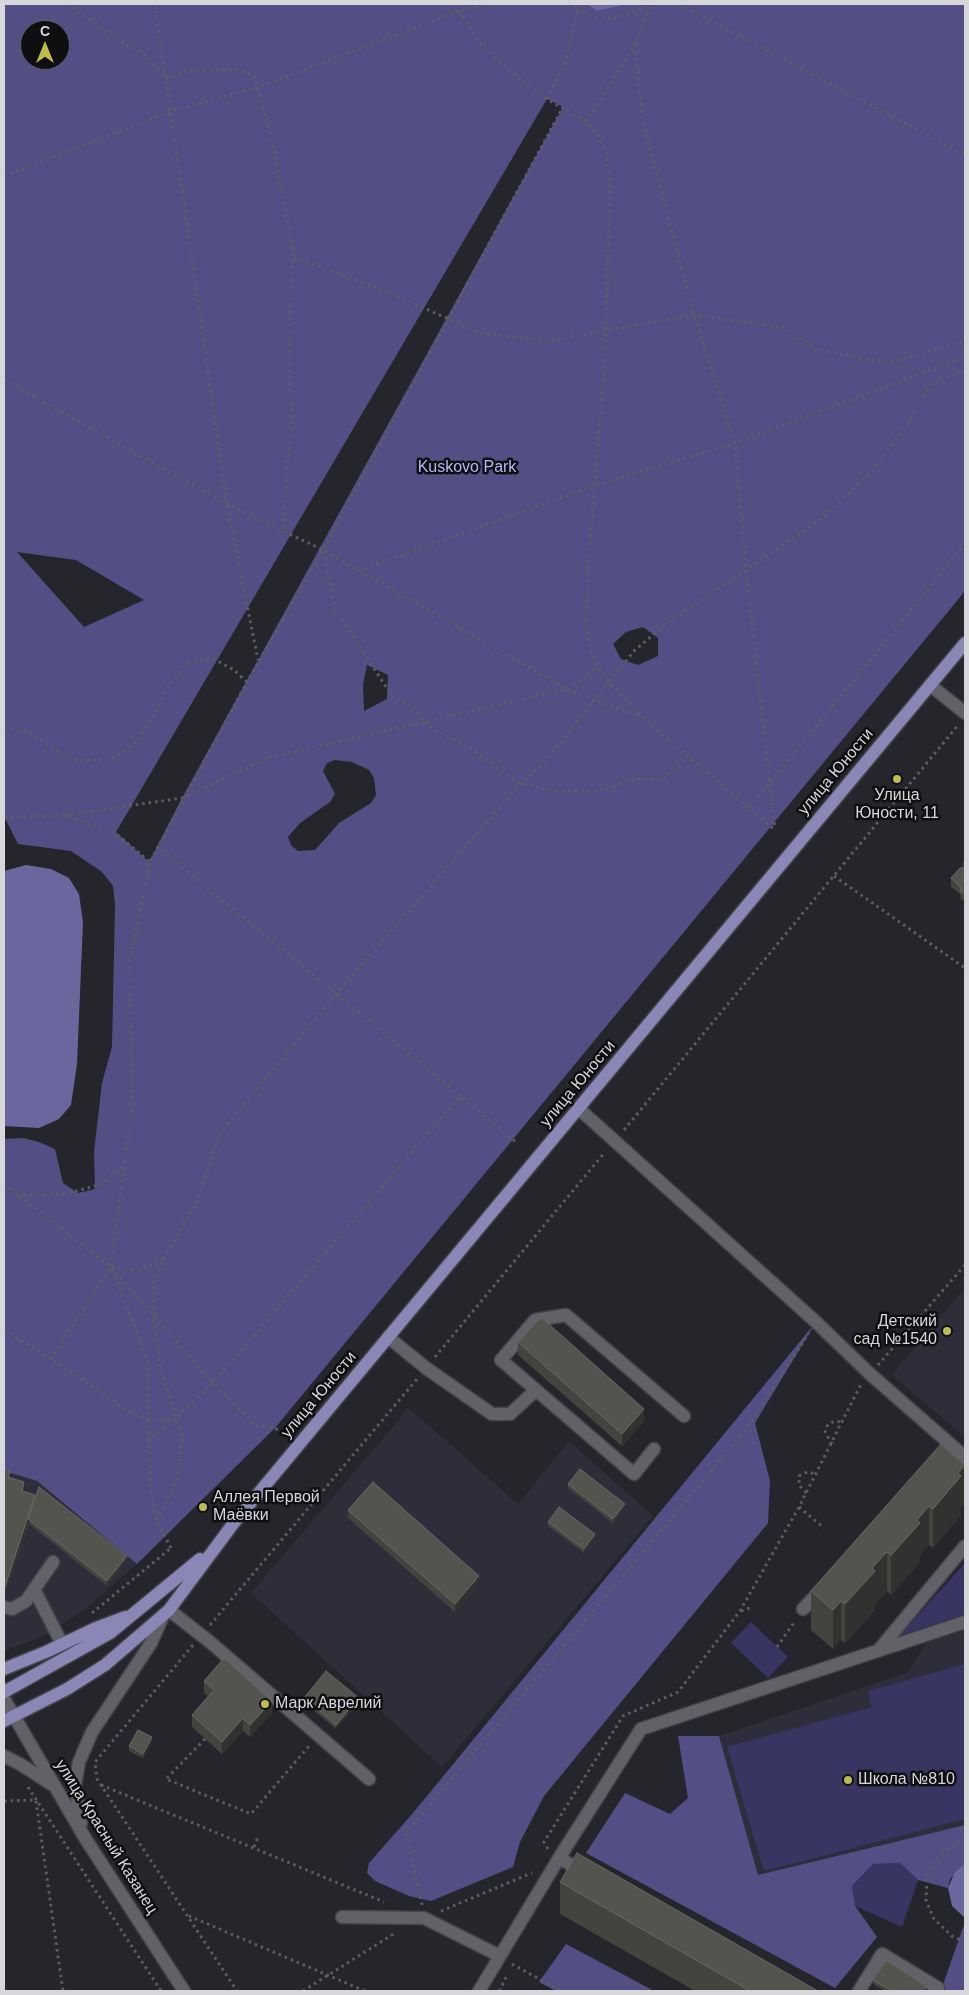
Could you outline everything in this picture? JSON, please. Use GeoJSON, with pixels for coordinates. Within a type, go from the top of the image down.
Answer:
{"type":"FeatureCollection","features":[{"type":"Feature","properties":{"kind":"main road","name":"улица Юности"},"geometry":{"type":"LineString","coordinates":[[9,1719],[105,1665],[167,1612],[215,1546],[965,642]]}},
{"type":"Feature","properties":{"kind":"main road","name":"улица Юности"},"geometry":{"type":"LineString","coordinates":[[4,1692],[110,1633],[215,1546]]}},
{"type":"Feature","properties":{"kind":"main road"},"geometry":{"type":"LineString","coordinates":[[4,1669],[96,1628],[136,1613]]}},
{"type":"Feature","properties":{"kind":"street"},"geometry":{"type":"LineString","coordinates":[[930,685],[965,715]]}},
{"type":"Feature","properties":{"kind":"street"},"geometry":{"type":"LineString","coordinates":[[578,1108],[816,1322],[949,1449],[965,1457]]}},
{"type":"Feature","properties":{"kind":"street"},"geometry":{"type":"LineString","coordinates":[[654,1449],[634,1474],[500,1360],[535,1320],[566,1315],[684,1416]]}},
{"type":"Feature","properties":{"kind":"street"},"geometry":{"type":"LineString","coordinates":[[388,1338],[426,1368],[492,1414],[510,1414],[536,1390]]}},
{"type":"Feature","properties":{"kind":"street"},"geometry":{"type":"LineString","coordinates":[[878,1651],[965,1546]]}},
{"type":"Feature","properties":{"kind":"street"},"geometry":{"type":"LineString","coordinates":[[4,1607],[12,1609],[26,1601],[53,1562]]}},
{"type":"Feature","properties":{"kind":"street"},"geometry":{"type":"LineString","coordinates":[[803,1609],[829,1581]]}},
{"type":"Feature","properties":{"kind":"street"},"geometry":{"type":"LineString","coordinates":[[34,1589],[62,1644]]}},
{"type":"Feature","properties":{"kind":"street"},"geometry":{"type":"LineString","coordinates":[[85,1838],[78,1811],[75,1786],[79,1762],[92,1732],[151,1643],[167,1612],[202,1635],[369,1779]]}},
{"type":"Feature","properties":{"kind":"street"},"geometry":{"type":"LineString","coordinates":[[479,1991],[557,1861],[641,1729],[965,1622]]}},
{"type":"Feature","properties":{"kind":"street","name":"улица Красный Казанец"},"geometry":{"type":"LineString","coordinates":[[4,1699],[9,1719],[54,1786],[85,1838],[184,1991]]}},
{"type":"Feature","properties":{"kind":"street"},"geometry":{"type":"LineString","coordinates":[[4,1756],[54,1786]]}},
{"type":"Feature","properties":{"kind":"street"},"geometry":{"type":"LineString","coordinates":[[557,1861],[594,1877]]}},
{"type":"Feature","properties":{"kind":"street"},"geometry":{"type":"LineString","coordinates":[[342,1917],[424,1918],[500,1956]]}},
{"type":"Feature","properties":{"kind":"street"},"geometry":{"type":"LineString","coordinates":[[859,1991],[882,1954],[938,1988],[936,1991]]}},
{"type":"Feature","properties":{"kind":"path"},"geometry":{"type":"LineString","coordinates":[[68,4],[121,41],[144,54],[168,79]]}},
{"type":"Feature","properties":{"kind":"path"},"geometry":{"type":"LineString","coordinates":[[156,4],[227,504],[259,660]]}},
{"type":"Feature","properties":{"kind":"path"},"geometry":{"type":"LineString","coordinates":[[458,4],[459,11],[484,48],[502,65],[547,98],[586,122],[598,136],[607,153],[610,169],[606,330],[593,486],[586,620],[590,648],[598,667],[609,682],[643,718],[775,830],[746,569],[735,443],[694,315],[643,122],[634,44]]}},
{"type":"Feature","properties":{"kind":"path"},"geometry":{"type":"LineString","coordinates":[[4,176],[171,111],[259,87],[459,11],[488,4]]}},
{"type":"Feature","properties":{"kind":"path"},"geometry":{"type":"LineString","coordinates":[[574,4],[578,10],[596,18],[615,18],[650,5]]}},
{"type":"Feature","properties":{"kind":"path"},"geometry":{"type":"LineString","coordinates":[[680,4],[965,155]]}},
{"type":"Feature","properties":{"kind":"path"},"geometry":{"type":"LineString","coordinates":[[586,122],[634,44],[650,5]]}},
{"type":"Feature","properties":{"kind":"path"},"geometry":{"type":"LineString","coordinates":[[547,98],[566,61],[578,10]]}},
{"type":"Feature","properties":{"kind":"path"},"geometry":{"type":"LineString","coordinates":[[168,79],[190,70],[237,70],[255,76],[259,87],[294,256],[291,281],[290,376],[292,422],[286,475],[284,533]]}},
{"type":"Feature","properties":{"kind":"path"},"geometry":{"type":"LineString","coordinates":[[51,1359],[111,1267],[132,1109],[130,959],[150,862],[182,798],[246,682],[324,550],[563,107]]}},
{"type":"Feature","properties":{"kind":"path"},"geometry":{"type":"LineString","coordinates":[[294,256],[378,288],[481,333],[548,341],[694,315],[786,328],[814,349],[888,363],[965,341]]}},
{"type":"Feature","properties":{"kind":"path"},"geometry":{"type":"LineString","coordinates":[[357,571],[593,486],[735,443],[965,357]]}},
{"type":"Feature","properties":{"kind":"path"},"geometry":{"type":"LineString","coordinates":[[157,1521],[178,1479],[182,1436],[161,1370],[154,1317],[154,1284],[164,1258],[195,1206],[221,1132],[337,994],[522,783],[543,764],[634,651],[667,623],[820,520],[872,471],[907,425],[930,384],[965,370]]}},
{"type":"Feature","properties":{"kind":"path"},"geometry":{"type":"LineString","coordinates":[[4,380],[227,504],[284,533],[324,550],[357,571],[567,689],[643,718]]}},
{"type":"Feature","properties":{"kind":"path"},"geometry":{"type":"LineString","coordinates":[[750,807],[965,544]]}},
{"type":"Feature","properties":{"kind":"path"},"geometry":{"type":"LineString","coordinates":[[324,550],[335,609],[394,698],[414,705],[424,722],[438,732],[465,744],[517,782],[554,791],[598,791],[635,779],[664,779],[689,756]]}},
{"type":"Feature","properties":{"kind":"path"},"geometry":{"type":"LineString","coordinates":[[4,728],[28,732],[61,753],[78,761],[111,759],[127,750],[138,740],[155,713],[165,691],[188,663],[212,658],[234,670],[246,682]]}},
{"type":"Feature","properties":{"kind":"path"},"geometry":{"type":"LineString","coordinates":[[4,818],[65,815],[182,798],[270,757],[567,689],[598,667]]}},
{"type":"Feature","properties":{"kind":"path"},"geometry":{"type":"LineString","coordinates":[[237,1991],[100,1784],[97,1779],[95,1762],[426,1368],[965,715]]}},
{"type":"Feature","properties":{"kind":"path"},"geometry":{"type":"LineString","coordinates":[[65,815],[116,832],[150,862]]}},
{"type":"Feature","properties":{"kind":"path"},"geometry":{"type":"LineString","coordinates":[[157,846],[517,1143]]}},
{"type":"Feature","properties":{"kind":"path"},"geometry":{"type":"LineString","coordinates":[[834,876],[965,968]]}},
{"type":"Feature","properties":{"kind":"path"},"geometry":{"type":"LineString","coordinates":[[148,1441],[176,1420],[213,1383],[460,1096]]}},
{"type":"Feature","properties":{"kind":"path"},"geometry":{"type":"LineString","coordinates":[[16,1195],[66,1194],[102,1184],[124,1167]]}},
{"type":"Feature","properties":{"kind":"path"},"geometry":{"type":"LineString","coordinates":[[4,1184],[111,1267],[213,1383],[256,1426],[274,1428],[281,1433]]}},
{"type":"Feature","properties":{"kind":"path"},"geometry":{"type":"LineString","coordinates":[[111,1267],[138,1271],[164,1258]]}},
{"type":"Feature","properties":{"kind":"path"},"geometry":{"type":"LineString","coordinates":[[816,1322],[744,1432],[406,1833],[424,1918],[557,1861],[544,1842],[623,1716],[678,1692],[740,1611],[817,1474],[856,1390],[965,1265]]}},
{"type":"Feature","properties":{"kind":"path"},"geometry":{"type":"LineString","coordinates":[[90,1614],[171,1548],[157,1521],[150,1483],[148,1362],[111,1267]]}},
{"type":"Feature","properties":{"kind":"path"},"geometry":{"type":"LineString","coordinates":[[4,1330],[133,1414],[150,1420],[176,1420]]}},
{"type":"Feature","properties":{"kind":"path"},"geometry":{"type":"LineString","coordinates":[[832,1444],[825,1432],[828,1424],[835,1421],[841,1422]]}},
{"type":"Feature","properties":{"kind":"path"},"geometry":{"type":"LineString","coordinates":[[806,1494],[799,1485],[799,1476],[807,1472],[817,1474]]}},
{"type":"Feature","properties":{"kind":"path"},"geometry":{"type":"LineString","coordinates":[[799,1507],[824,1528]]}},
{"type":"Feature","properties":{"kind":"path"},"geometry":{"type":"LineString","coordinates":[[740,1611],[753,1607]]}},
{"type":"Feature","properties":{"kind":"path"},"geometry":{"type":"LineString","coordinates":[[778,1648],[803,1609]]}},
{"type":"Feature","properties":{"kind":"path"},"geometry":{"type":"LineString","coordinates":[[205,1739],[166,1779],[251,1814],[317,1736]]}},
{"type":"Feature","properties":{"kind":"path"},"geometry":{"type":"LineString","coordinates":[[100,1784],[389,1904]]}},
{"type":"Feature","properties":{"kind":"path"},"geometry":{"type":"LineString","coordinates":[[4,1801],[36,1800]]}},
{"type":"Feature","properties":{"kind":"path"},"geometry":{"type":"LineString","coordinates":[[36,1800],[63,1991]]}},
{"type":"Feature","properties":{"kind":"path"},"geometry":{"type":"LineString","coordinates":[[36,1800],[161,1991]]}},
{"type":"Feature","properties":{"kind":"path"},"geometry":{"type":"LineString","coordinates":[[254,1847],[258,1837]]}},
{"type":"Feature","properties":{"kind":"path"},"geometry":{"type":"LineString","coordinates":[[965,1839],[952,1845],[934,1862],[928,1876],[926,1900],[934,1919],[953,1938],[965,1941]]}},
{"type":"Feature","properties":{"kind":"path"},"geometry":{"type":"LineString","coordinates":[[188,1916],[365,1991]]}},
{"type":"Feature","properties":{"kind":"path"},"geometry":{"type":"LineString","coordinates":[[303,1991],[397,1932]]}},
{"type":"Feature","properties":{"kind":"path"},"geometry":{"type":"LineString","coordinates":[[500,1956],[561,1991]]}},
{"type":"Feature","properties":{"kind":"shaded area"},"geometry":{"type":"Polygon","coordinates":[[[586,4],[623,4],[597,11],[586,4]]]}},
{"type":"Feature","properties":{"kind":"shaded area"},"geometry":{"type":"Polygon","coordinates":[[[26,865],[51,869],[69,878],[79,894],[83,922],[77,1064],[71,1105],[59,1119],[39,1128],[4,1126],[4,871],[26,865]]]}},
{"type":"Feature","properties":{"kind":"shaded area","name":"Детский сад №1540"},"geometry":{"type":"Polygon","coordinates":[[[965,1287],[965,1437],[892,1375],[965,1287]]]}},
{"type":"Feature","properties":{"kind":"shaded area"},"geometry":{"type":"Polygon","coordinates":[[[409,1408],[518,1504],[569,1441],[653,1516],[442,1767],[251,1593],[409,1408]]]}},
{"type":"Feature","properties":{"kind":"shaded area"},"geometry":{"type":"Polygon","coordinates":[[[4,1471],[37,1481],[137,1564],[84,1610],[46,1635],[4,1651],[4,1471]]]}},
{"type":"Feature","properties":{"kind":"shaded area"},"geometry":{"type":"Polygon","coordinates":[[[965,1563],[965,1614],[899,1636],[965,1563]]]}},
{"type":"Feature","properties":{"kind":"shaded area"},"geometry":{"type":"Polygon","coordinates":[[[751,1622],[788,1657],[768,1678],[731,1643],[751,1622]]]}},
{"type":"Feature","properties":{"kind":"shaded area","name":"Школа №810"},"geometry":{"type":"Polygon","coordinates":[[[965,1630],[965,1825],[758,1875],[719,1736],[907,1673],[926,1643],[965,1630]]]}},
{"type":"Feature","properties":{"kind":"shaded area","name":"Школа №810"},"geometry":{"type":"Polygon","coordinates":[[[965,1664],[965,1819],[764,1871],[727,1747],[872,1707],[868,1691],[965,1664]]]}},
{"type":"Feature","properties":{"kind":"shaded area"},"geometry":{"type":"Polygon","coordinates":[[[900,1863],[918,1880],[902,1927],[855,1906],[852,1886],[873,1864],[900,1863]]]}},
{"type":"Feature","properties":{"kind":"shaded area"},"geometry":{"type":"Polygon","coordinates":[[[965,1864],[965,1918],[952,1906],[948,1888],[955,1872],[965,1864]]]}},
{"type":"Feature","properties":{"kind":"green space","name":"Kuskovo Park"},"geometry":{"type":"Polygon","coordinates":[[[4,4],[586,4],[597,11],[623,4],[965,4],[965,591],[275,1428],[137,1564],[37,1481],[4,1471],[4,1139],[23,1138],[55,1149],[63,1183],[78,1193],[95,1189],[94,1152],[102,1083],[112,1047],[115,905],[113,886],[102,872],[71,851],[18,844],[4,816],[4,4]],[[547,99],[116,832],[149,862],[182,798],[563,107],[547,99]],[[17,552],[84,627],[144,600],[76,560],[17,552]],[[643,627],[626,632],[613,644],[621,659],[638,665],[658,656],[658,638],[643,627]],[[367,665],[363,685],[364,711],[387,699],[388,675],[367,665]],[[335,760],[327,763],[323,771],[335,794],[330,802],[300,823],[288,837],[291,845],[298,851],[315,850],[339,823],[371,803],[376,795],[374,778],[369,770],[352,762],[335,760]]]}},
{"type":"Feature","properties":{"kind":"green space"},"geometry":{"type":"Polygon","coordinates":[[[816,1322],[755,1423],[770,1481],[768,1523],[544,1796],[520,1842],[513,1867],[431,1901],[409,1896],[375,1881],[367,1873],[369,1863],[413,1813],[816,1322]]]}},
{"type":"Feature","properties":{"kind":"green space"},"geometry":{"type":"Polygon","coordinates":[[[678,1736],[719,1736],[758,1875],[965,1825],[965,1864],[950,1879],[948,1888],[918,1880],[900,1863],[873,1864],[852,1886],[855,1906],[877,1937],[835,1988],[586,1853],[625,1793],[670,1814],[688,1798],[678,1736]]]}},
{"type":"Feature","properties":{"kind":"green space"},"geometry":{"type":"Polygon","coordinates":[[[965,1922],[965,1991],[941,1991],[947,1973],[965,1922]]]}},
{"type":"Feature","properties":{"kind":"green space"},"geometry":{"type":"Polygon","coordinates":[[[566,1944],[654,1991],[556,1991],[539,1982],[566,1944]]]}},
{"type":"Feature","properties":{"kind":"building"},"geometry":{"type":"Polygon","coordinates":[[[965,860],[965,892],[961,892],[960,886],[951,878],[960,868],[964,868],[965,860]]]}},
{"type":"Feature","properties":{"kind":"building"},"geometry":{"type":"Polygon","coordinates":[[[541,1317],[644,1409],[622,1434],[518,1342],[541,1317]]]}},
{"type":"Feature","properties":{"kind":"building"},"geometry":{"type":"Polygon","coordinates":[[[941,1444],[965,1465],[958,1473],[961,1476],[933,1509],[929,1506],[917,1520],[920,1523],[891,1555],[887,1552],[872,1568],[875,1571],[845,1604],[841,1601],[833,1610],[811,1591],[941,1444]]]}},
{"type":"Feature","properties":{"kind":"building"},"geometry":{"type":"Polygon","coordinates":[[[4,1469],[10,1471],[8,1477],[24,1482],[22,1491],[35,1495],[4,1590],[4,1469]]]}},
{"type":"Feature","properties":{"kind":"building"},"geometry":{"type":"Polygon","coordinates":[[[580,1469],[625,1504],[613,1519],[568,1484],[580,1469]]]}},
{"type":"Feature","properties":{"kind":"building"},"geometry":{"type":"Polygon","coordinates":[[[373,1482],[479,1576],[455,1604],[348,1510],[373,1482]]]}},
{"type":"Feature","properties":{"kind":"building"},"geometry":{"type":"Polygon","coordinates":[[[39,1487],[127,1556],[107,1581],[28,1519],[39,1487]]]}},
{"type":"Feature","properties":{"kind":"building"},"geometry":{"type":"Polygon","coordinates":[[[559,1507],[595,1534],[584,1549],[548,1522],[559,1507]]]}},
{"type":"Feature","properties":{"kind":"building"},"geometry":{"type":"Polygon","coordinates":[[[224,1658],[272,1701],[250,1725],[243,1718],[222,1742],[192,1715],[214,1690],[204,1681],[224,1658]]]}},
{"type":"Feature","properties":{"kind":"building"},"geometry":{"type":"Polygon","coordinates":[[[326,1671],[359,1698],[336,1725],[304,1698],[326,1671]]]}},
{"type":"Feature","properties":{"kind":"building"},"geometry":{"type":"Polygon","coordinates":[[[138,1730],[152,1737],[143,1754],[129,1746],[138,1730]]]}},
{"type":"Feature","properties":{"kind":"building"},"geometry":{"type":"Polygon","coordinates":[[[577,1853],[818,1991],[750,1991],[560,1882],[577,1853]]]}},
{"type":"Feature","properties":{"kind":"building"},"geometry":{"type":"Polygon","coordinates":[[[886,1960],[926,1986],[923,1991],[892,1991],[873,1980],[886,1960]]]}},
{"type":"Feature","properties":{"kind":"place","name":"Улица Юности, 11"},"geometry":{"type":"Point","coordinates":[897,779]}},
{"type":"Feature","properties":{"kind":"place","name":"Детский сад №1540"},"geometry":{"type":"Point","coordinates":[947,1331]}},
{"type":"Feature","properties":{"kind":"place","name":"Аллея Первой Маёвки"},"geometry":{"type":"Point","coordinates":[203,1507]}},
{"type":"Feature","properties":{"kind":"place","name":"Марк Аврелий"},"geometry":{"type":"Point","coordinates":[265,1704]}},
{"type":"Feature","properties":{"kind":"place","name":"Школа №810"},"geometry":{"type":"Point","coordinates":[848,1780]}}]}
